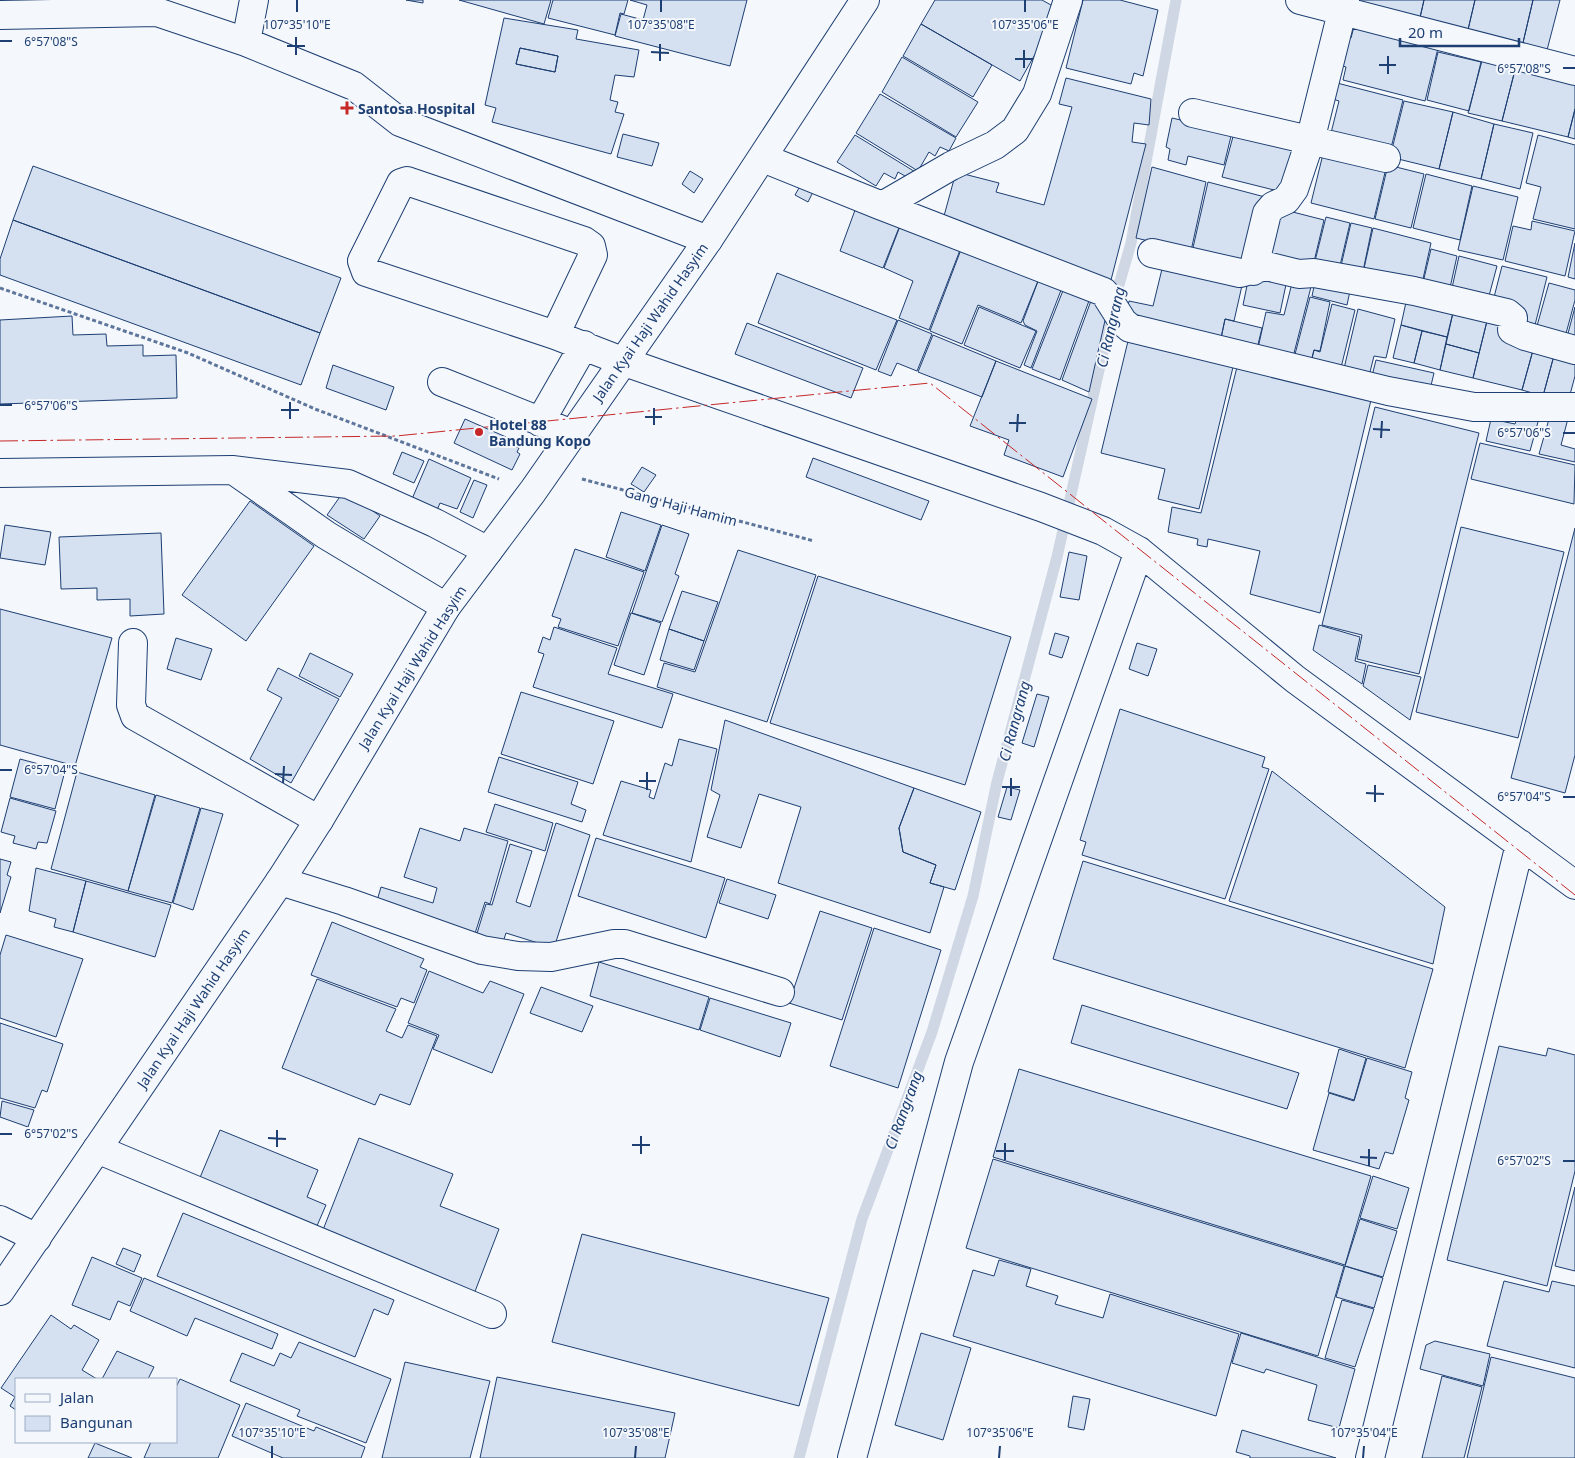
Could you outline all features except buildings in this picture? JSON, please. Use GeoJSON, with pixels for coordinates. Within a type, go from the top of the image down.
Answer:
{"type":"FeatureCollection","features":[{"type":"Feature","properties":{"kind":"street"},"geometry":{"type":"LineString","coordinates":[[246,42],[254,0]]}},
{"type":"Feature","properties":{"kind":"street","name":"Jalan Kyai Haji Wahid Hasyim"},"geometry":{"type":"LineString","coordinates":[[0,1291],[280,881],[319,820],[446,607],[540,481],[708,240],[865,0]]}},
{"type":"Feature","properties":{"kind":"street"},"geometry":{"type":"LineString","coordinates":[[882,206],[951,166],[995,145],[1015,130],[1037,94],[1068,0]]}},
{"type":"Feature","properties":{"kind":"street"},"geometry":{"type":"LineString","coordinates":[[1300,0],[1343,6],[1575,71]]}},
{"type":"Feature","properties":{"kind":"street"},"geometry":{"type":"LineString","coordinates":[[1253,271],[1267,213],[1273,206],[1286,200],[1294,189],[1310,141],[1343,6]]}},
{"type":"Feature","properties":{"kind":"street"},"geometry":{"type":"LineString","coordinates":[[0,16],[157,12],[246,42],[354,86],[400,122],[708,240]]}},
{"type":"Feature","properties":{"kind":"street"},"geometry":{"type":"LineString","coordinates":[[1193,113],[1386,158]]}},
{"type":"Feature","properties":{"kind":"street"},"geometry":{"type":"LineString","coordinates":[[763,158],[1104,292],[1130,328],[1388,391],[1474,406],[1575,407]]}},
{"type":"Feature","properties":{"kind":"street"},"geometry":{"type":"LineString","coordinates":[[555,335],[593,255],[592,246],[406,181],[401,182],[362,261],[366,272],[584,345],[622,361],[1091,526],[1139,552],[1295,679],[1575,886]]}},
{"type":"Feature","properties":{"kind":"street"},"geometry":{"type":"LineString","coordinates":[[1152,253],[1240,273],[1266,266],[1299,274],[1314,273],[1414,291],[1507,313],[1513,318],[1512,330],[1575,350]]}},
{"type":"Feature","properties":{"kind":"street"},"geometry":{"type":"LineString","coordinates":[[540,422],[584,345]]}},
{"type":"Feature","properties":{"kind":"street"},"geometry":{"type":"LineString","coordinates":[[442,382],[572,434]]}},
{"type":"Feature","properties":{"kind":"street"},"geometry":{"type":"LineString","coordinates":[[232,470],[326,535],[446,607]]}},
{"type":"Feature","properties":{"kind":"street"},"geometry":{"type":"LineString","coordinates":[[0,473],[232,470],[348,484],[435,523],[488,551]]}},
{"type":"Feature","properties":{"kind":"street"},"geometry":{"type":"LineString","coordinates":[[852,1458],[959,1062],[1139,552]]}},
{"type":"Feature","properties":{"kind":"street"},"geometry":{"type":"LineString","coordinates":[[133,643],[131,705],[135,716],[319,820]]}},
{"type":"Feature","properties":{"kind":"street"},"geometry":{"type":"LineString","coordinates":[[1370,1458],[1520,844]]}},
{"type":"Feature","properties":{"kind":"street"},"geometry":{"type":"LineString","coordinates":[[280,881],[344,901],[482,950],[518,956],[551,957],[614,944],[624,944],[780,992]]}},
{"type":"Feature","properties":{"kind":"street"},"geometry":{"type":"LineString","coordinates":[[98,1149],[492,1314]]}},
{"type":"Feature","properties":{"kind":"street"},"geometry":{"type":"LineString","coordinates":[[0,1220],[37,1238]]}},
{"type":"Feature","properties":{"kind":"path","name":"Gang Haji Hamim"},"geometry":{"type":"LineString","coordinates":[[0,288],[188,353],[316,409],[540,481],[814,541]]}},
{"type":"Feature","properties":{"kind":"waterway","name":"Ci Rangrang"},"geometry":{"type":"LineString","coordinates":[[799,1458],[862,1219],[932,1032],[973,896],[997,782],[1057,557],[1115,299],[1131,243],[1176,0]]}},
{"type":"Feature","properties":{"kind":"power"},"geometry":{"type":"LineString","coordinates":[[0,441],[396,436],[930,383],[1575,895]]}},
{"type":"Feature","properties":{"kind":"place","name":"Santosa Hospital"},"geometry":{"type":"Point","coordinates":[347,108]}},
{"type":"Feature","properties":{"kind":"place","name":"Hotel 88 Bandung Kopo"},"geometry":{"type":"Point","coordinates":[479,432]}}]}
